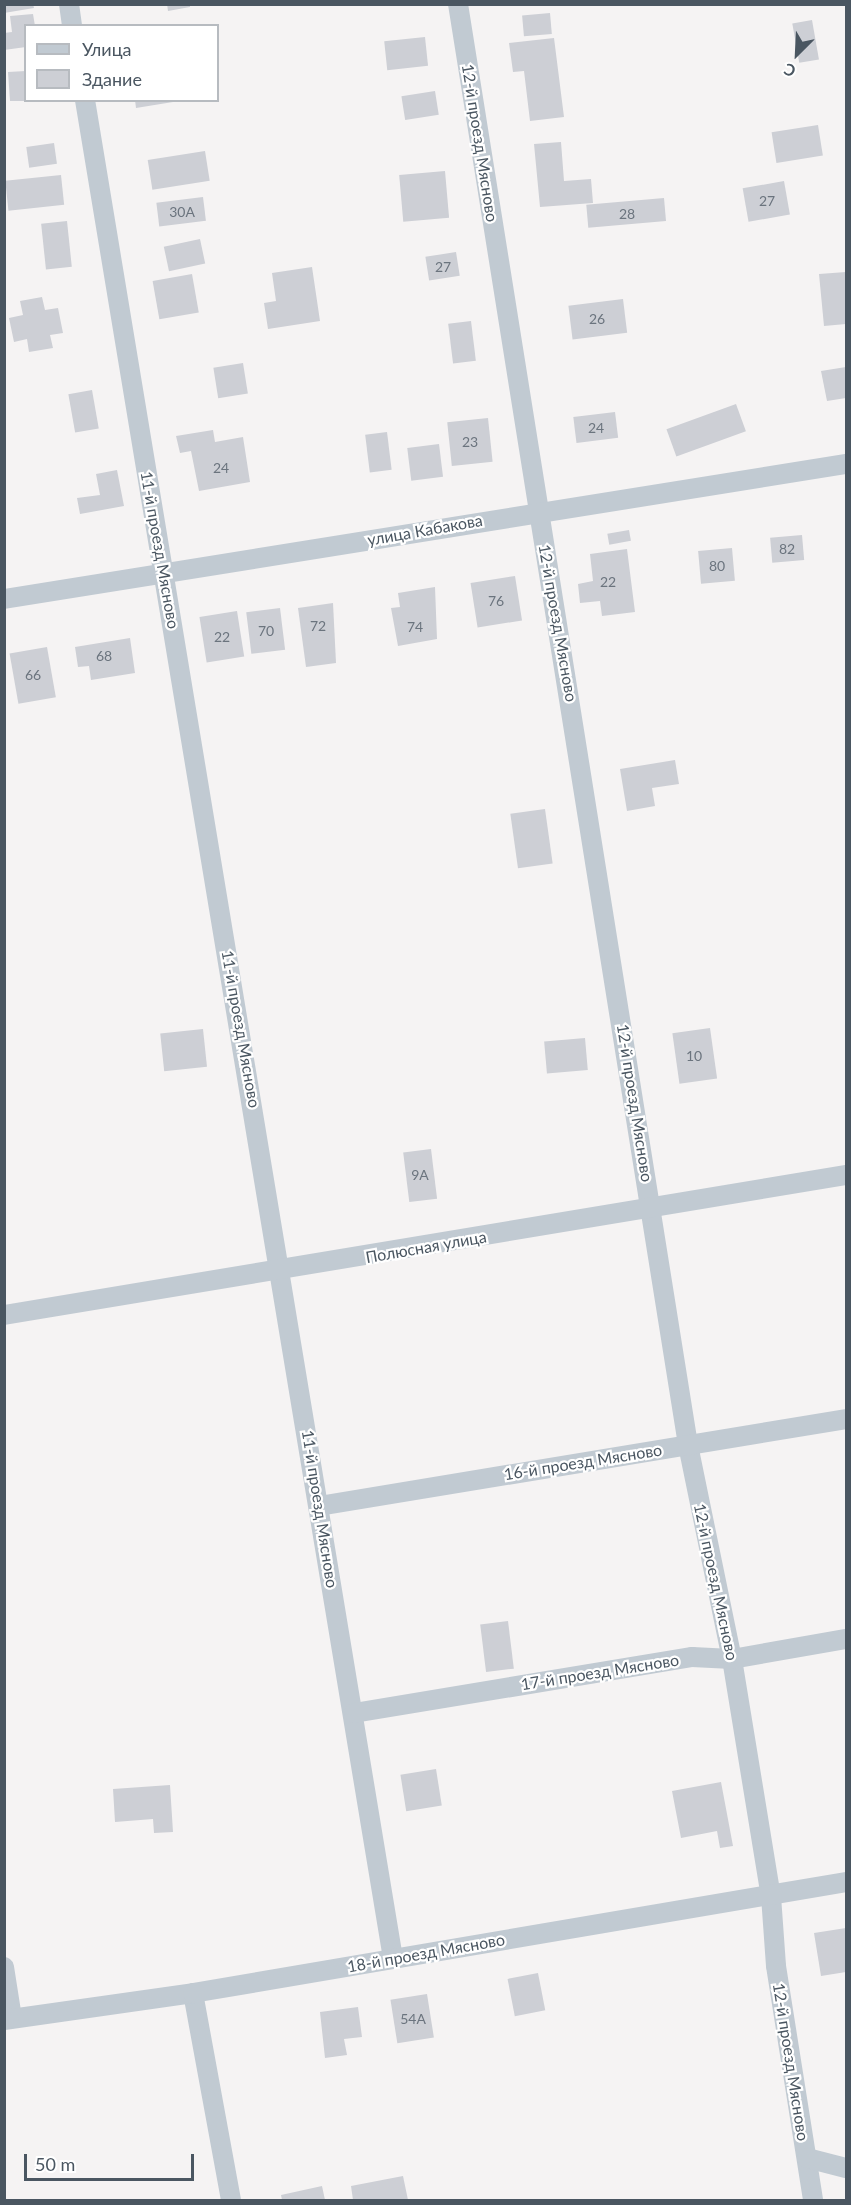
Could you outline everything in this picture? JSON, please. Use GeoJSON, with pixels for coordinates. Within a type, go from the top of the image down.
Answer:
{"type":"FeatureCollection","features":[{"type":"Feature","properties":{"kind":"street"},"geometry":{"type":"LineString","coordinates":[[69,4],[72,24]]}},
{"type":"Feature","properties":{"kind":"street","name":"12-й проезд Мясново"},"geometry":{"type":"LineString","coordinates":[[458,4],[688,1445],[732,1659],[771,1896],[776,1966],[813,2200]]}},
{"type":"Feature","properties":{"kind":"street","name":"11-й проезд Мясново"},"geometry":{"type":"LineString","coordinates":[[85,102],[282,1273],[393,1958]]}},
{"type":"Feature","properties":{"kind":"street","name":"улица Кабакова"},"geometry":{"type":"LineString","coordinates":[[4,599],[165,575],[538,510],[846,464]]}},
{"type":"Feature","properties":{"kind":"street","name":"Полюсная улица"},"geometry":{"type":"LineString","coordinates":[[4,1315],[282,1273],[651,1206],[846,1175]]}},
{"type":"Feature","properties":{"kind":"street","name":"16-й проезд Мясново"},"geometry":{"type":"LineString","coordinates":[[319,1506],[846,1419]]}},
{"type":"Feature","properties":{"kind":"street","name":"17-й проезд Мясново"},"geometry":{"type":"LineString","coordinates":[[354,1713],[692,1657],[732,1659],[846,1639]]}},
{"type":"Feature","properties":{"kind":"street","name":"18-й проезд Мясново"},"geometry":{"type":"LineString","coordinates":[[8,2019],[193,1993],[846,1882]]}},
{"type":"Feature","properties":{"kind":"street"},"geometry":{"type":"LineString","coordinates":[[4,1967],[8,2019]]}},
{"type":"Feature","properties":{"kind":"street"},"geometry":{"type":"LineString","coordinates":[[193,1993],[231,2200]]}},
{"type":"Feature","properties":{"kind":"street"},"geometry":{"type":"LineString","coordinates":[[807,2158],[846,2168]]}},
{"type":"Feature","properties":{"kind":"building"},"geometry":{"type":"Polygon","coordinates":[[[4,4],[33,4],[34,8],[4,13],[4,4]]]}},
{"type":"Feature","properties":{"kind":"building"},"geometry":{"type":"Polygon","coordinates":[[[167,4],[190,4],[190,7],[168,11],[167,4]]]}},
{"type":"Feature","properties":{"kind":"building"},"geometry":{"type":"Polygon","coordinates":[[[550,13],[552,34],[524,36],[522,15],[550,13]]]}},
{"type":"Feature","properties":{"kind":"building"},"geometry":{"type":"Polygon","coordinates":[[[33,14],[35,24],[24,24],[24,47],[4,50],[4,33],[12,32],[10,16],[33,14]]]}},
{"type":"Feature","properties":{"kind":"building"},"geometry":{"type":"Polygon","coordinates":[[[812,20],[819,59],[799,63],[792,23],[812,20]]]}},
{"type":"Feature","properties":{"kind":"building"},"geometry":{"type":"Polygon","coordinates":[[[425,37],[428,66],[387,70],[384,41],[425,37]]]}},
{"type":"Feature","properties":{"kind":"building"},"geometry":{"type":"Polygon","coordinates":[[[554,38],[564,117],[530,121],[524,71],[513,72],[509,43],[554,38]]]}},
{"type":"Feature","properties":{"kind":"building"},"geometry":{"type":"Polygon","coordinates":[[[24,71],[24,101],[10,101],[8,72],[24,71]]]}},
{"type":"Feature","properties":{"kind":"building"},"geometry":{"type":"Polygon","coordinates":[[[435,91],[439,115],[405,120],[401,96],[435,91]]]}},
{"type":"Feature","properties":{"kind":"building"},"geometry":{"type":"Polygon","coordinates":[[[135,102],[173,102],[136,108],[135,102]]]}},
{"type":"Feature","properties":{"kind":"building"},"geometry":{"type":"Polygon","coordinates":[[[818,125],[823,156],[776,163],[772,132],[818,125]]]}},
{"type":"Feature","properties":{"kind":"building"},"geometry":{"type":"Polygon","coordinates":[[[561,142],[564,181],[591,179],[593,203],[540,207],[534,144],[561,142]]]}},
{"type":"Feature","properties":{"kind":"building"},"geometry":{"type":"Polygon","coordinates":[[[54,143],[57,164],[29,168],[26,147],[54,143]]]}},
{"type":"Feature","properties":{"kind":"building"},"geometry":{"type":"Polygon","coordinates":[[[205,151],[210,181],[152,190],[148,160],[205,151]]]}},
{"type":"Feature","properties":{"kind":"building"},"geometry":{"type":"Polygon","coordinates":[[[445,171],[449,218],[403,222],[399,175],[445,171]]]}},
{"type":"Feature","properties":{"kind":"building"},"geometry":{"type":"Polygon","coordinates":[[[61,175],[64,205],[8,211],[5,181],[61,175]]]}},
{"type":"Feature","properties":{"kind":"building"},"geometry":{"type":"Polygon","coordinates":[[[784,181],[790,214],[749,222],[743,188],[784,181]]]}},
{"type":"Feature","properties":{"kind":"building"},"geometry":{"type":"Polygon","coordinates":[[[203,197],[206,221],[159,227],[156,203],[203,197]]]}},
{"type":"Feature","properties":{"kind":"building"},"geometry":{"type":"Polygon","coordinates":[[[664,198],[666,221],[588,228],[586,205],[664,198]]]}},
{"type":"Feature","properties":{"kind":"building"},"geometry":{"type":"Polygon","coordinates":[[[67,221],[72,267],[46,269],[41,224],[67,221]]]}},
{"type":"Feature","properties":{"kind":"building"},"geometry":{"type":"Polygon","coordinates":[[[200,239],[205,263],[169,271],[164,247],[200,239]]]}},
{"type":"Feature","properties":{"kind":"building"},"geometry":{"type":"Polygon","coordinates":[[[456,252],[460,276],[429,281],[425,257],[456,252]]]}},
{"type":"Feature","properties":{"kind":"building"},"geometry":{"type":"Polygon","coordinates":[[[312,267],[320,321],[268,329],[264,303],[276,301],[272,273],[312,267]]]}},
{"type":"Feature","properties":{"kind":"building"},"geometry":{"type":"Polygon","coordinates":[[[846,272],[846,324],[824,326],[819,274],[846,272]]]}},
{"type":"Feature","properties":{"kind":"building"},"geometry":{"type":"Polygon","coordinates":[[[192,274],[199,312],[159,319],[153,281],[192,274]]]}},
{"type":"Feature","properties":{"kind":"building"},"geometry":{"type":"Polygon","coordinates":[[[42,297],[45,310],[58,308],[63,333],[50,335],[53,348],[29,352],[27,339],[14,342],[9,318],[23,315],[20,301],[42,297]]]}},
{"type":"Feature","properties":{"kind":"building"},"geometry":{"type":"Polygon","coordinates":[[[623,299],[627,333],[573,339],[568,306],[623,299]]]}},
{"type":"Feature","properties":{"kind":"building"},"geometry":{"type":"Polygon","coordinates":[[[471,321],[476,361],[453,364],[448,324],[471,321]]]}},
{"type":"Feature","properties":{"kind":"building"},"geometry":{"type":"Polygon","coordinates":[[[243,363],[248,394],[218,398],[213,368],[243,363]]]}},
{"type":"Feature","properties":{"kind":"building"},"geometry":{"type":"Polygon","coordinates":[[[846,367],[846,398],[827,401],[821,371],[846,367]]]}},
{"type":"Feature","properties":{"kind":"building"},"geometry":{"type":"Polygon","coordinates":[[[92,390],[99,428],[75,433],[68,394],[92,390]]]}},
{"type":"Feature","properties":{"kind":"building"},"geometry":{"type":"Polygon","coordinates":[[[736,404],[746,431],[676,457],[666,429],[736,404]]]}},
{"type":"Feature","properties":{"kind":"building"},"geometry":{"type":"Polygon","coordinates":[[[615,412],[618,438],[576,443],[573,417],[615,412]]]}},
{"type":"Feature","properties":{"kind":"building"},"geometry":{"type":"Polygon","coordinates":[[[488,418],[493,462],[452,466],[447,422],[488,418]]]}},
{"type":"Feature","properties":{"kind":"building"},"geometry":{"type":"Polygon","coordinates":[[[213,430],[215,442],[243,437],[250,482],[199,491],[191,451],[180,453],[176,436],[213,430]]]}},
{"type":"Feature","properties":{"kind":"building"},"geometry":{"type":"Polygon","coordinates":[[[387,432],[392,470],[370,472],[365,435],[387,432]]]}},
{"type":"Feature","properties":{"kind":"building"},"geometry":{"type":"Polygon","coordinates":[[[439,444],[443,477],[411,481],[407,448],[439,444]]]}},
{"type":"Feature","properties":{"kind":"building"},"geometry":{"type":"Polygon","coordinates":[[[117,470],[124,506],[80,514],[77,498],[100,495],[96,474],[117,470]]]}},
{"type":"Feature","properties":{"kind":"building"},"geometry":{"type":"Polygon","coordinates":[[[629,530],[631,541],[609,545],[607,534],[629,530]]]}},
{"type":"Feature","properties":{"kind":"building"},"geometry":{"type":"Polygon","coordinates":[[[802,535],[804,560],[772,563],[770,538],[802,535]]]}},
{"type":"Feature","properties":{"kind":"building"},"geometry":{"type":"Polygon","coordinates":[[[732,548],[735,581],[701,584],[698,551],[732,548]]]}},
{"type":"Feature","properties":{"kind":"building"},"geometry":{"type":"Polygon","coordinates":[[[627,549],[635,612],[602,616],[600,601],[580,603],[578,584],[593,581],[590,554],[627,549]]]}},
{"type":"Feature","properties":{"kind":"building"},"geometry":{"type":"Polygon","coordinates":[[[515,576],[522,620],[478,627],[471,583],[515,576]]]}},
{"type":"Feature","properties":{"kind":"building"},"geometry":{"type":"Polygon","coordinates":[[[435,587],[437,639],[398,646],[391,608],[400,607],[398,593],[435,587]]]}},
{"type":"Feature","properties":{"kind":"building"},"geometry":{"type":"Polygon","coordinates":[[[333,603],[336,663],[306,667],[298,608],[333,603]]]}},
{"type":"Feature","properties":{"kind":"building"},"geometry":{"type":"Polygon","coordinates":[[[280,608],[285,650],[251,654],[246,612],[280,608]]]}},
{"type":"Feature","properties":{"kind":"building"},"geometry":{"type":"Polygon","coordinates":[[[237,611],[244,656],[207,662],[199,617],[237,611]]]}},
{"type":"Feature","properties":{"kind":"building"},"geometry":{"type":"Polygon","coordinates":[[[130,638],[135,673],[91,680],[89,666],[78,667],[75,647],[130,638]]]}},
{"type":"Feature","properties":{"kind":"building"},"geometry":{"type":"Polygon","coordinates":[[[47,647],[56,697],[18,704],[10,654],[47,647]]]}},
{"type":"Feature","properties":{"kind":"building"},"geometry":{"type":"Polygon","coordinates":[[[675,760],[679,784],[652,788],[655,806],[627,811],[620,769],[675,760]]]}},
{"type":"Feature","properties":{"kind":"building"},"geometry":{"type":"Polygon","coordinates":[[[545,809],[553,863],[518,868],[510,814],[545,809]]]}},
{"type":"Feature","properties":{"kind":"building"},"geometry":{"type":"Polygon","coordinates":[[[710,1028],[717,1079],[679,1084],[672,1033],[710,1028]]]}},
{"type":"Feature","properties":{"kind":"building"},"geometry":{"type":"Polygon","coordinates":[[[203,1029],[207,1067],[164,1071],[160,1033],[203,1029]]]}},
{"type":"Feature","properties":{"kind":"building"},"geometry":{"type":"Polygon","coordinates":[[[585,1038],[588,1070],[547,1073],[544,1042],[585,1038]]]}},
{"type":"Feature","properties":{"kind":"building"},"geometry":{"type":"Polygon","coordinates":[[[431,1149],[437,1199],[409,1202],[403,1152],[431,1149]]]}},
{"type":"Feature","properties":{"kind":"building"},"geometry":{"type":"Polygon","coordinates":[[[508,1621],[514,1669],[486,1672],[480,1624],[508,1621]]]}},
{"type":"Feature","properties":{"kind":"building"},"geometry":{"type":"Polygon","coordinates":[[[436,1769],[442,1806],[406,1811],[400,1775],[436,1769]]]}},
{"type":"Feature","properties":{"kind":"building"},"geometry":{"type":"Polygon","coordinates":[[[721,1782],[733,1846],[720,1848],[717,1831],[681,1838],[672,1791],[721,1782]]]}},
{"type":"Feature","properties":{"kind":"building"},"geometry":{"type":"Polygon","coordinates":[[[170,1785],[173,1832],[154,1833],[153,1819],[115,1822],[113,1789],[170,1785]]]}},
{"type":"Feature","properties":{"kind":"building"},"geometry":{"type":"Polygon","coordinates":[[[846,1928],[846,1972],[821,1976],[814,1933],[846,1928]]]}},
{"type":"Feature","properties":{"kind":"building"},"geometry":{"type":"Polygon","coordinates":[[[538,1973],[545,2010],[515,2016],[508,1979],[538,1973]]]}},
{"type":"Feature","properties":{"kind":"building"},"geometry":{"type":"Polygon","coordinates":[[[427,1994],[434,2037],[397,2043],[390,2000],[427,1994]]]}},
{"type":"Feature","properties":{"kind":"building"},"geometry":{"type":"Polygon","coordinates":[[[358,2007],[362,2037],[344,2039],[347,2055],[325,2058],[320,2012],[358,2007]]]}},
{"type":"Feature","properties":{"kind":"building"},"geometry":{"type":"Polygon","coordinates":[[[403,2176],[408,2200],[353,2200],[351,2186],[403,2176]]]}},
{"type":"Feature","properties":{"kind":"building"},"geometry":{"type":"Polygon","coordinates":[[[322,2186],[325,2200],[282,2200],[281,2195],[322,2186]]]}}]}
